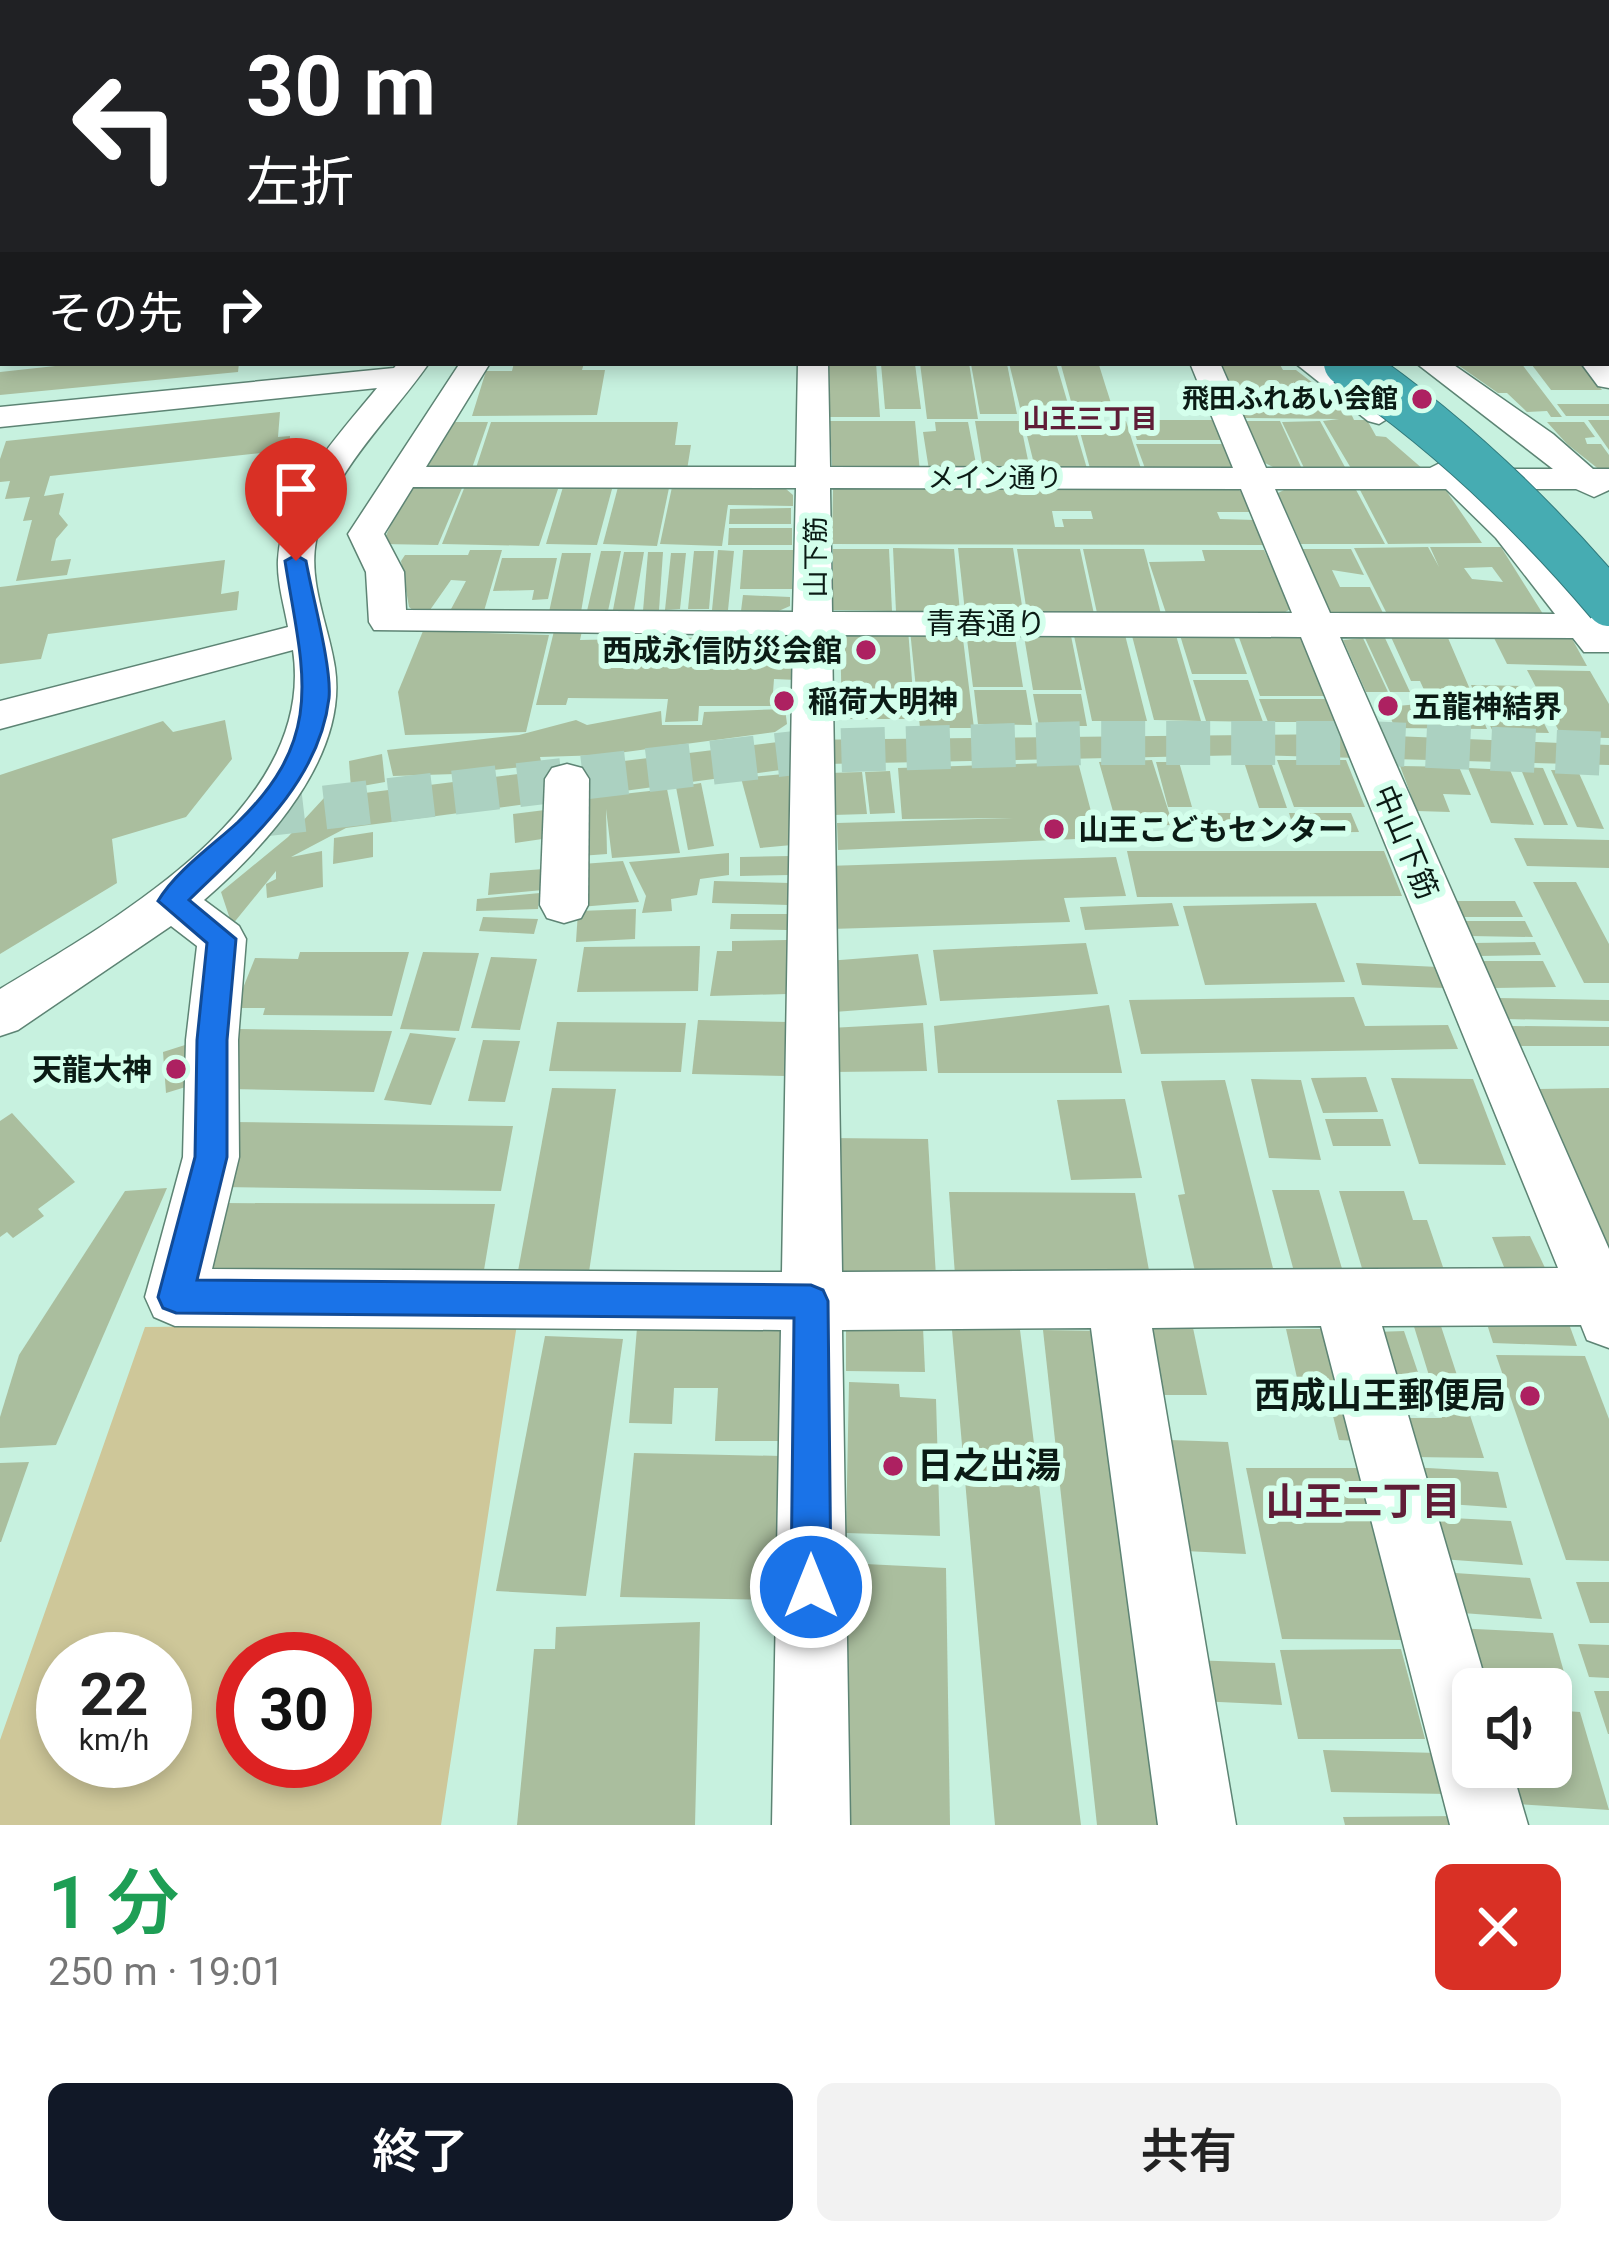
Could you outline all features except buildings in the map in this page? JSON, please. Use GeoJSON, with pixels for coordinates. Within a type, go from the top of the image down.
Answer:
{"type":"FeatureCollection","features":[{"type":"Feature","properties":{"kind":"highway"},"geometry":{"type":"LineString","coordinates":[[1351,366],[1490,474],[1548,528],[1603,628]]}},
{"type":"Feature","properties":{"kind":"highway"},"geometry":{"type":"LineString","coordinates":[[1402,366],[1488,429],[1609,541]]}},
{"type":"Feature","properties":{"kind":"street"},"geometry":{"type":"LineString","coordinates":[[403,477],[473,366]]}},
{"type":"Feature","properties":{"kind":"street","name":"山下筋"},"geometry":{"type":"LineString","coordinates":[[811,1825],[813,366]]}},
{"type":"Feature","properties":{"kind":"street","name":"中山下筋"},"geometry":{"type":"LineString","coordinates":[[1206,366],[1604,1308]]}},
{"type":"Feature","properties":{"kind":"street"},"geometry":{"type":"LineString","coordinates":[[1314,366],[1422,447],[1603,628]]}},
{"type":"Feature","properties":{"kind":"street"},"geometry":{"type":"LineString","coordinates":[[1435,366],[1601,487]]}},
{"type":"Feature","properties":{"kind":"street"},"geometry":{"type":"LineString","coordinates":[[0,417],[409,369]]}},
{"type":"Feature","properties":{"kind":"street"},"geometry":{"type":"LineString","coordinates":[[0,1015],[171,901],[260,815],[301,758],[318,696],[296,561],[302,521],[409,369]]}},
{"type":"Feature","properties":{"kind":"street","name":"メイン通り"},"geometry":{"type":"LineString","coordinates":[[403,477],[1456,479],[1601,487]]}},
{"type":"Feature","properties":{"kind":"street","name":"青春通り"},"geometry":{"type":"LineString","coordinates":[[403,477],[366,534],[385,572],[388,622],[1603,628]]}},
{"type":"Feature","properties":{"kind":"street"},"geometry":{"type":"LineString","coordinates":[[0,715],[307,634]]}},
{"type":"Feature","properties":{"kind":"street"},"geometry":{"type":"LineString","coordinates":[[564,905],[567,779]]}},
{"type":"Feature","properties":{"kind":"street"},"geometry":{"type":"LineString","coordinates":[[171,901],[222,939],[212,1040],[211,1157],[176,1297],[811,1301],[1343,1296],[1604,1308]]}},
{"type":"Feature","properties":{"kind":"street"},"geometry":{"type":"LineString","coordinates":[[1343,1296],[1489,1825]]}},
{"type":"Feature","properties":{"kind":"street"},"geometry":{"type":"LineString","coordinates":[[1117,1300],[1197,1825]]}},
{"type":"Feature","properties":{"kind":"shaded area"},"geometry":{"type":"Polygon","coordinates":[[[517,1324],[441,1825],[0,1825],[0,1740],[36,1637],[36,1788],[192,1788],[192,1632],[38,1632],[145,1327],[517,1324]]]}},
{"type":"Feature","properties":{"kind":"tunnel"},"geometry":{"type":"LineString","coordinates":[[260,815],[812,751],[1087,743],[1365,743],[1609,754]]}},
{"type":"Feature","properties":{"kind":"place","name":"飛田ふれあい会館"},"geometry":{"type":"Point","coordinates":[1422,399]}},
{"type":"Feature","properties":{"kind":"place","name":"西成永信防災会館"},"geometry":{"type":"Point","coordinates":[866,650]}},
{"type":"Feature","properties":{"kind":"place","name":"稲荷大明神"},"geometry":{"type":"Point","coordinates":[784,701]}},
{"type":"Feature","properties":{"kind":"place","name":"五龍神結界"},"geometry":{"type":"Point","coordinates":[1388,706]}},
{"type":"Feature","properties":{"kind":"place","name":"山王こどもセンター"},"geometry":{"type":"Point","coordinates":[1054,829]}},
{"type":"Feature","properties":{"kind":"place","name":"天龍大神"},"geometry":{"type":"Point","coordinates":[176,1069]}},
{"type":"Feature","properties":{"kind":"place","name":"西成山王郵便局"},"geometry":{"type":"Point","coordinates":[1530,1396]}},
{"type":"Feature","properties":{"kind":"place","name":"日之出湯"},"geometry":{"type":"Point","coordinates":[893,1466]}},
{"type":"Feature","properties":{"kind":"district","name":"山王三丁目"},"geometry":{"type":"Point","coordinates":[1090,419]}},
{"type":"Feature","properties":{"kind":"district","name":"山王二丁目"},"geometry":{"type":"Point","coordinates":[1363,1502]}},
{"type":"Feature","properties":{"kind":"route"},"geometry":{"type":"LineString","coordinates":[[296,561],[318,696],[301,758],[260,815],[171,901],[222,939],[212,1040],[211,1157],[176,1297],[811,1301],[811,1587]]}}]}
